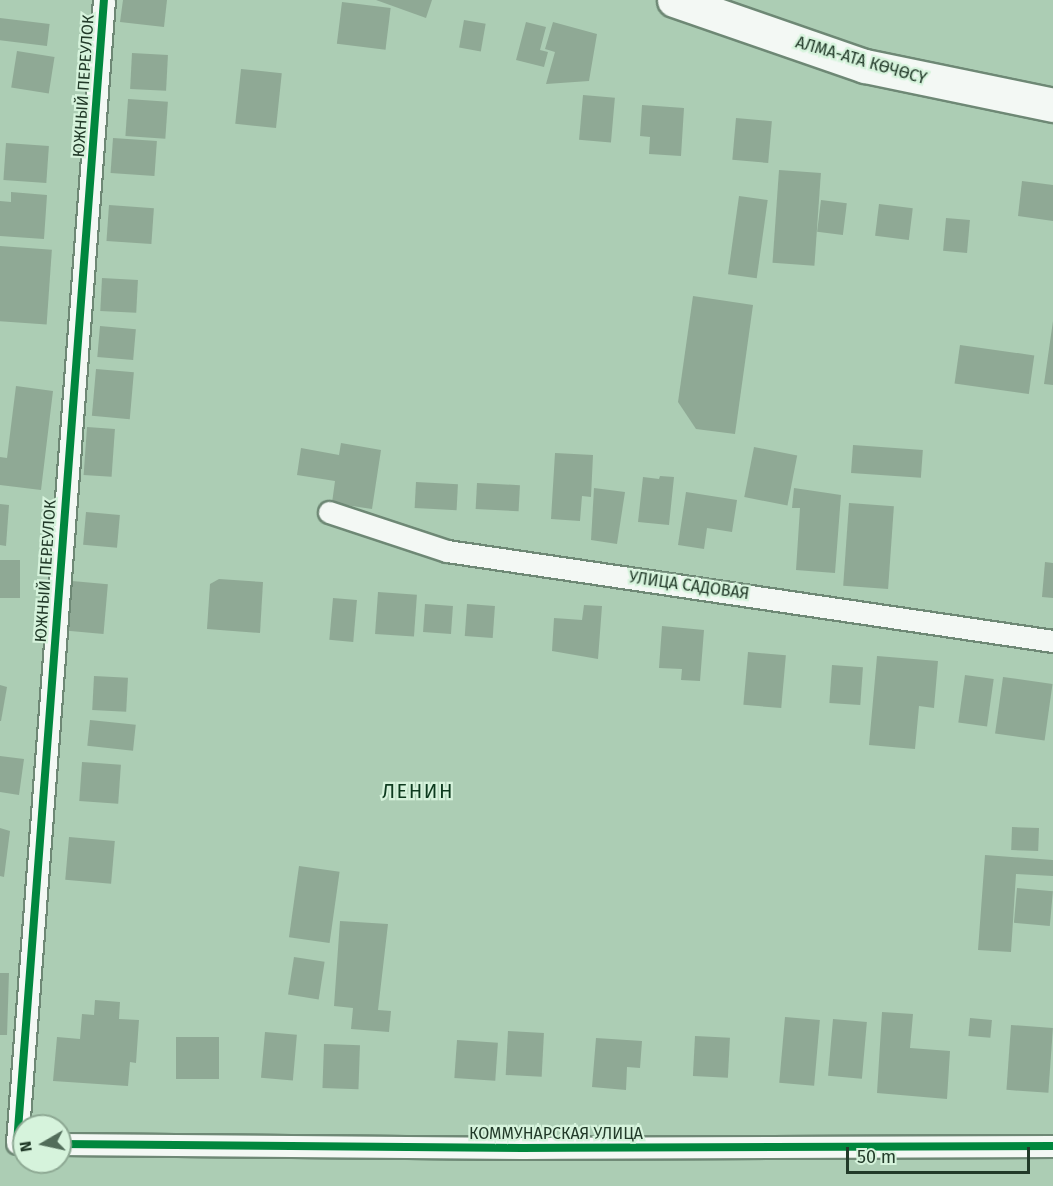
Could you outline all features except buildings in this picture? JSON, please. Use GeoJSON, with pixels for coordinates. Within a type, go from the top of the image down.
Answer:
{"type":"FeatureCollection","features":[{"type":"Feature","properties":{"kind":"highway","name":"АЛМА-АТА КӨЧӨСҮ"},"geometry":{"type":"LineString","coordinates":[[674,0],[865,66],[1053,105]]}},
{"type":"Feature","properties":{"kind":"street","name":"ЮЖНЫЙ ПЕРЕУЛОК"},"geometry":{"type":"LineString","coordinates":[[16,1114],[104,0]]}},
{"type":"Feature","properties":{"kind":"street","name":"УЛИЦА САДОВАЯ"},"geometry":{"type":"LineString","coordinates":[[329,512],[447,550],[1053,640]]}},
{"type":"Feature","properties":{"kind":"street","name":"КОММУНАРСКАЯ УЛИЦА"},"geometry":{"type":"LineString","coordinates":[[72,1144],[522,1148],[1053,1146]]}},
{"type":"Feature","properties":{"kind":"cycle path"},"geometry":{"type":"LineString","coordinates":[[19,1114],[104,0]]}},
{"type":"Feature","properties":{"kind":"cycle path"},"geometry":{"type":"LineString","coordinates":[[72,1144],[522,1148],[1053,1146]]}},
{"type":"Feature","properties":{"kind":"district","name":"ЛЕНИН"},"geometry":{"type":"Point","coordinates":[418,791]}}]}
